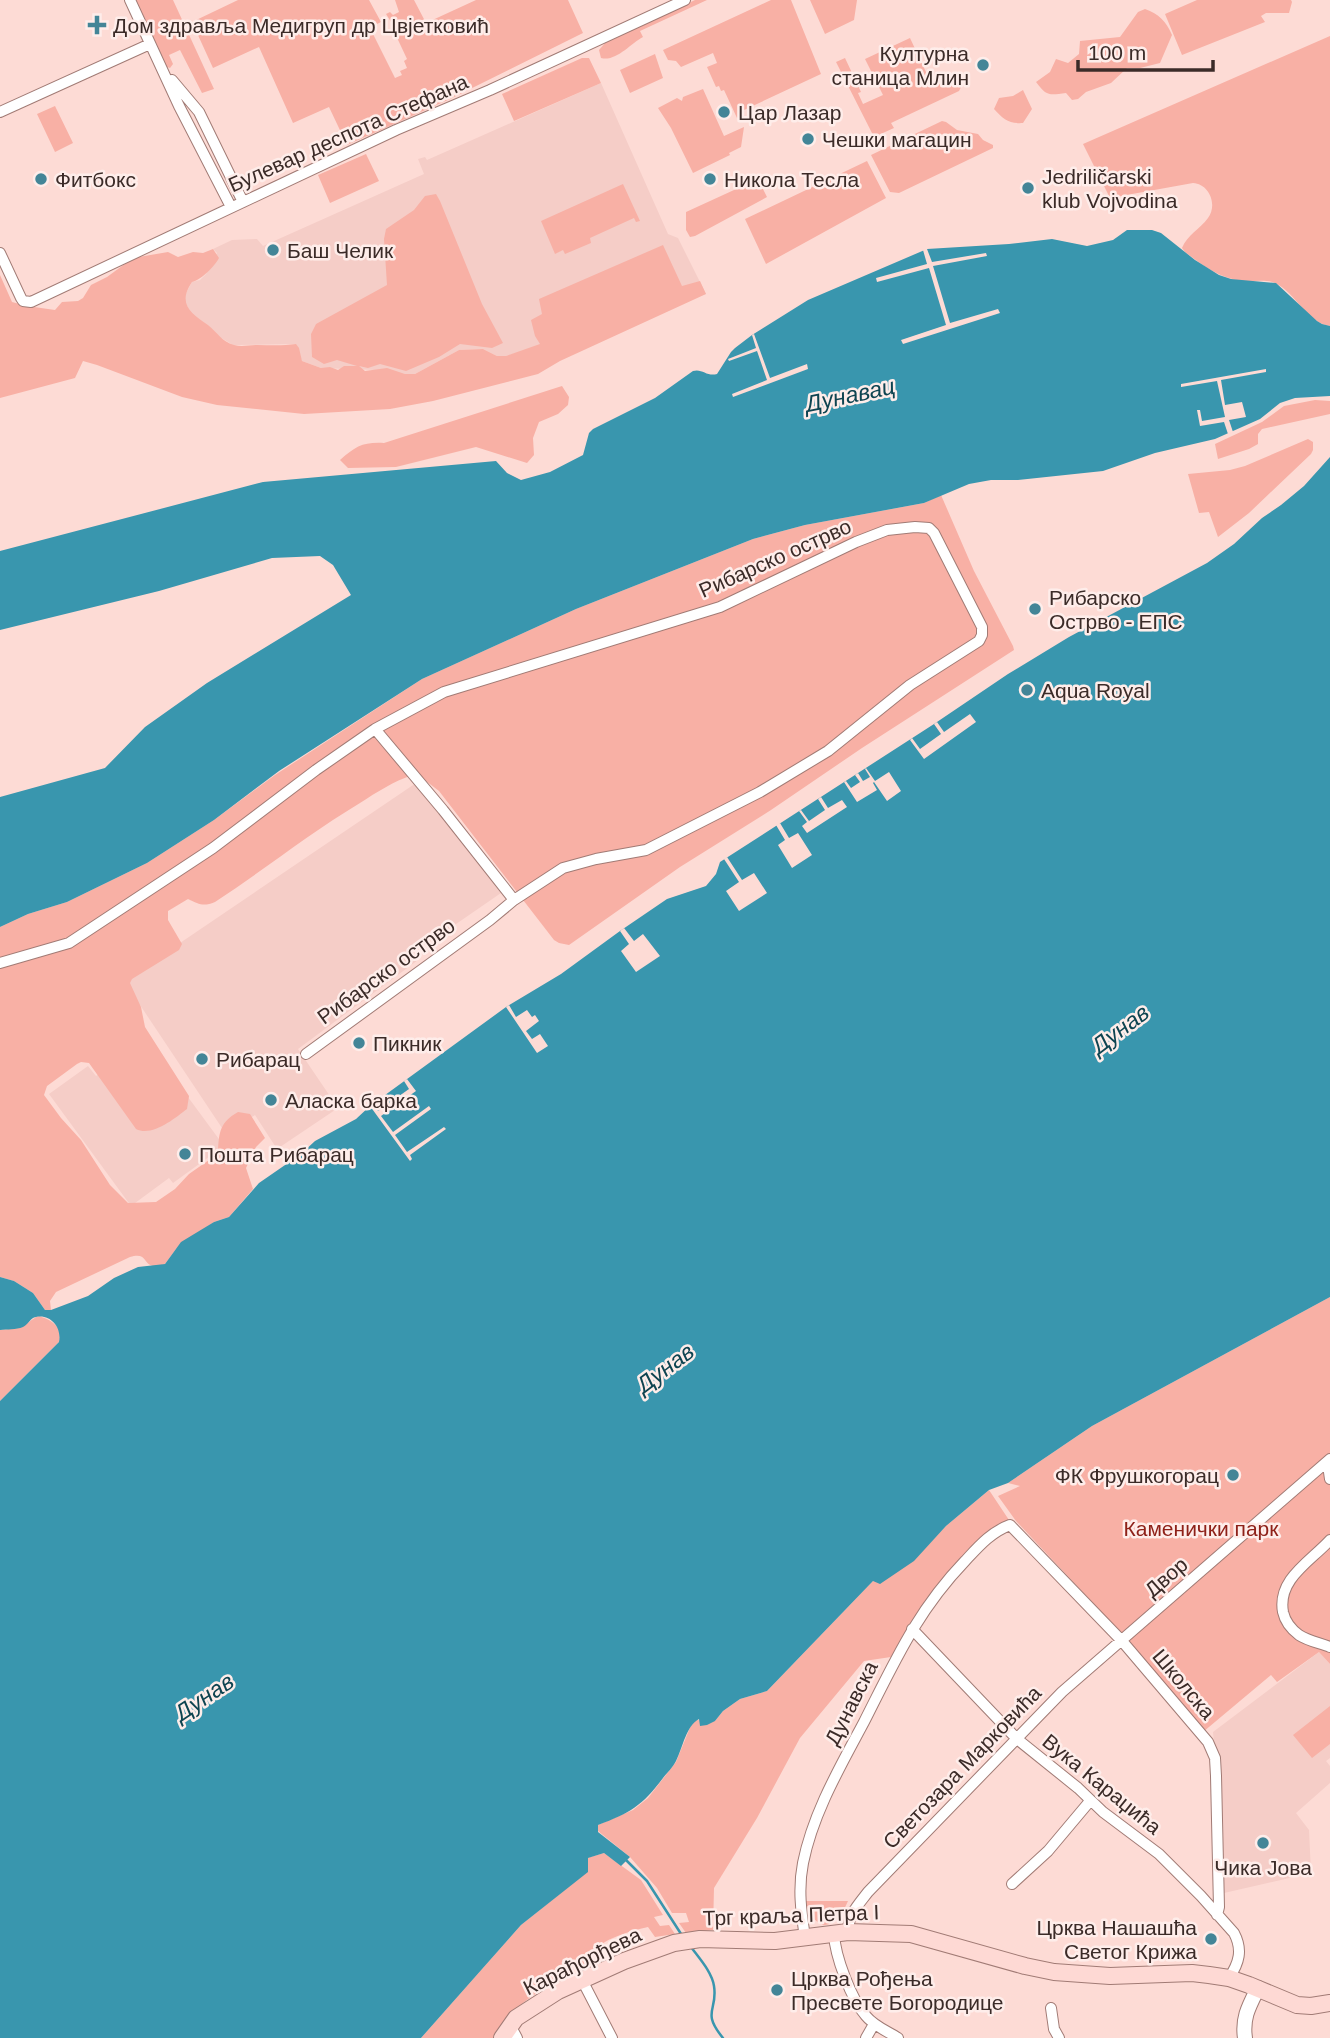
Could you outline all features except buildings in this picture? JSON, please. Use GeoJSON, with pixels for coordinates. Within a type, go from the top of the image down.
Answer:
{"type":"FeatureCollection","features":[{"type":"Feature","properties":{"kind":"main road","name":"Трг краља Петра I"},"geometry":{"type":"LineString","coordinates":[[684,1941],[771,1941],[841,1933],[892,1932],[945,1942],[1054,1972],[1110,1976],[1192,1973],[1229,1978]]}},
{"type":"Feature","properties":{"kind":"main road","name":"Карађорђева"},"geometry":{"type":"LineString","coordinates":[[509,2034],[522,2014],[541,2001],[626,1961],[684,1941]]}},
{"type":"Feature","properties":{"kind":"main road"},"geometry":{"type":"LineString","coordinates":[[1229,1978],[1297,2005],[1330,2003]]}},
{"type":"Feature","properties":{"kind":"street"},"geometry":{"type":"LineString","coordinates":[[130,0],[231,207]]}},
{"type":"Feature","properties":{"kind":"street","name":"Булевар деспота Стефана"},"geometry":{"type":"LineString","coordinates":[[0,253],[23,301],[36,300],[396,130],[685,0]]}},
{"type":"Feature","properties":{"kind":"street"},"geometry":{"type":"LineString","coordinates":[[0,112],[150,44]]}},
{"type":"Feature","properties":{"kind":"street"},"geometry":{"type":"LineString","coordinates":[[163,70],[199,112],[243,202]]}},
{"type":"Feature","properties":{"kind":"street","name":"Рибарско острво"},"geometry":{"type":"LineString","coordinates":[[0,963],[69,943],[213,848],[375,729],[444,692],[720,607],[887,530],[915,527],[929,528],[934,533],[982,627],[982,635],[975,645],[919,679],[828,751],[760,792],[646,850],[563,868],[514,900],[306,1054]]}},
{"type":"Feature","properties":{"kind":"street"},"geometry":{"type":"LineString","coordinates":[[375,729],[514,900]]}},
{"type":"Feature","properties":{"kind":"street","name":"Двор"},"geometry":{"type":"LineString","coordinates":[[1330,1460],[1330,1479]]}},
{"type":"Feature","properties":{"kind":"street","name":"Двор"},"geometry":{"type":"LineString","coordinates":[[1122,1641],[1330,1460]]}},
{"type":"Feature","properties":{"kind":"street","name":"Школска"},"geometry":{"type":"LineString","coordinates":[[1010,1525],[1122,1641],[1208,1742],[1214,1758],[1219,1907],[1217,1915]]}},
{"type":"Feature","properties":{"kind":"street","name":"Дунавска"},"geometry":{"type":"LineString","coordinates":[[805,1937],[800,1882],[803,1861],[829,1789],[912,1629],[931,1600],[987,1537],[1010,1525]]}},
{"type":"Feature","properties":{"kind":"street"},"geometry":{"type":"LineString","coordinates":[[1330,1540],[1295,1575],[1285,1588],[1282,1599],[1284,1615],[1293,1630],[1308,1640],[1330,1647]]}},
{"type":"Feature","properties":{"kind":"street","name":"Вука Караџића"},"geometry":{"type":"LineString","coordinates":[[912,1629],[1017,1739],[1158,1854],[1201,1896],[1234,1933],[1239,1946],[1239,1959],[1229,1978]]}},
{"type":"Feature","properties":{"kind":"street","name":"Светозара Марковића"},"geometry":{"type":"LineString","coordinates":[[841,1933],[868,1892],[1062,1692],[1122,1641]]}},
{"type":"Feature","properties":{"kind":"street"},"geometry":{"type":"LineString","coordinates":[[1012,1884],[1048,1851],[1090,1801]]}},
{"type":"Feature","properties":{"kind":"street"},"geometry":{"type":"LineString","coordinates":[[841,1933],[838,1957],[860,2008],[874,2024],[898,2038]]}},
{"type":"Feature","properties":{"kind":"street"},"geometry":{"type":"LineString","coordinates":[[582,1980],[612,2038]]}},
{"type":"Feature","properties":{"kind":"street"},"geometry":{"type":"LineString","coordinates":[[1243,2037],[1247,2010],[1258,1989]]}},
{"type":"Feature","properties":{"kind":"street"},"geometry":{"type":"LineString","coordinates":[[1051,2008],[1054,2029],[1059,2038]]}},
{"type":"Feature","properties":{"kind":"street"},"geometry":{"type":"LineString","coordinates":[[866,2038],[874,2024]]}},
{"type":"Feature","properties":{"kind":"shaded area"},"geometry":{"type":"Polygon","coordinates":[[[601,83],[668,234],[678,238],[706,294],[506,356],[497,356],[483,349],[459,350],[415,374],[321,368],[302,361],[295,344],[233,345],[192,315],[184,300],[185,295],[192,282],[200,280],[206,274],[217,253],[213,249],[232,240],[257,239],[263,246],[424,174],[418,159],[425,157],[427,160],[601,83]]]}},
{"type":"Feature","properties":{"kind":"shaded area"},"geometry":{"type":"Polygon","coordinates":[[[419,781],[501,893],[414,953],[418,960],[298,1049],[338,1108],[277,1149],[255,1115],[226,1134],[112,963],[180,943],[419,781]]]}},
{"type":"Feature","properties":{"kind":"shaded area"},"geometry":{"type":"Polygon","coordinates":[[[146,1040],[224,1146],[173,1183],[169,1178],[131,1206],[49,1094],[88,1066],[96,1076],[146,1040]]]}},
{"type":"Feature","properties":{"kind":"shaded area"},"geometry":{"type":"Polygon","coordinates":[[[1319,1652],[1330,1664],[1330,1758],[1326,1761],[1330,1766],[1330,1783],[1296,1813],[1309,1830],[1311,1873],[1224,1893],[1221,1817],[1213,1732],[1319,1652]]]}},
{"type":"Feature","properties":{"kind":"green space"},"geometry":{"type":"Polygon","coordinates":[[[136,0],[173,0],[214,89],[202,93],[180,50],[169,55],[173,64],[170,68],[167,67],[136,0]]]}},
{"type":"Feature","properties":{"kind":"green space"},"geometry":{"type":"Polygon","coordinates":[[[238,0],[369,0],[381,22],[369,23],[370,28],[395,78],[402,75],[400,71],[407,68],[404,61],[407,59],[386,14],[399,12],[395,0],[414,0],[426,23],[476,0],[568,0],[583,33],[450,99],[347,145],[329,107],[293,123],[259,47],[213,68],[192,22],[238,0]]]}},
{"type":"Feature","properties":{"kind":"green space"},"geometry":{"type":"Polygon","coordinates":[[[695,0],[707,0],[640,31],[643,37],[617,55],[601,58],[599,50],[605,43],[695,0]]]}},
{"type":"Feature","properties":{"kind":"green space"},"geometry":{"type":"Polygon","coordinates":[[[771,0],[791,0],[821,74],[744,110],[737,118],[724,90],[716,87],[707,67],[717,63],[713,53],[681,67],[676,61],[668,60],[663,50],[771,0]]]}},
{"type":"Feature","properties":{"kind":"green space"},"geometry":{"type":"Polygon","coordinates":[[[810,0],[857,0],[854,20],[825,34],[810,0]]]}},
{"type":"Feature","properties":{"kind":"green space"},"geometry":{"type":"Polygon","coordinates":[[[1197,0],[1292,2],[1289,13],[1266,13],[1261,16],[1265,22],[1182,55],[1165,14],[1197,0]]]}},
{"type":"Feature","properties":{"kind":"green space"},"geometry":{"type":"Polygon","coordinates":[[[1145,9],[1162,19],[1172,35],[1160,63],[1127,68],[1111,83],[1072,100],[1066,93],[1046,93],[1036,82],[1050,72],[1056,59],[1068,63],[1079,54],[1080,41],[1120,37],[1138,12],[1145,9]]]}},
{"type":"Feature","properties":{"kind":"green space"},"geometry":{"type":"Polygon","coordinates":[[[1330,36],[1330,326],[1315,319],[1275,283],[1226,277],[1185,252],[1182,248],[1184,243],[1211,213],[1212,201],[1204,187],[1193,183],[1110,198],[1083,144],[1330,36]]]}},
{"type":"Feature","properties":{"kind":"green space"},"geometry":{"type":"Polygon","coordinates":[[[910,38],[933,87],[953,78],[961,87],[959,91],[891,123],[894,128],[874,137],[836,62],[845,58],[861,92],[858,93],[863,104],[883,95],[865,59],[910,38]]]}},
{"type":"Feature","properties":{"kind":"green space"},"geometry":{"type":"Polygon","coordinates":[[[655,54],[663,78],[630,93],[620,70],[655,54]]]}},
{"type":"Feature","properties":{"kind":"green space"},"geometry":{"type":"Polygon","coordinates":[[[582,58],[589,58],[601,83],[514,121],[502,94],[582,58]]]}},
{"type":"Feature","properties":{"kind":"green space"},"geometry":{"type":"Polygon","coordinates":[[[703,89],[724,136],[744,127],[741,147],[693,173],[658,108],[677,98],[682,101],[683,97],[703,89]]]}},
{"type":"Feature","properties":{"kind":"green space"},"geometry":{"type":"Polygon","coordinates":[[[1023,90],[1032,109],[1023,123],[1014,123],[1000,116],[994,109],[999,98],[1013,96],[1023,90]]]}},
{"type":"Feature","properties":{"kind":"green space"},"geometry":{"type":"Polygon","coordinates":[[[55,106],[73,143],[55,152],[37,114],[55,106]]]}},
{"type":"Feature","properties":{"kind":"green space"},"geometry":{"type":"Polygon","coordinates":[[[942,121],[957,130],[978,134],[993,145],[993,148],[899,193],[890,192],[871,155],[942,121]]]}},
{"type":"Feature","properties":{"kind":"green space"},"geometry":{"type":"Polygon","coordinates":[[[366,154],[379,181],[330,203],[318,175],[366,154]]]}},
{"type":"Feature","properties":{"kind":"green space"},"geometry":{"type":"Polygon","coordinates":[[[867,161],[886,198],[766,264],[745,219],[867,161]]]}},
{"type":"Feature","properties":{"kind":"green space"},"geometry":{"type":"Polygon","coordinates":[[[758,179],[767,197],[690,237],[686,230],[686,212],[758,179]]]}},
{"type":"Feature","properties":{"kind":"green space"},"geometry":{"type":"Polygon","coordinates":[[[623,184],[640,221],[636,222],[634,218],[590,238],[591,243],[565,254],[563,250],[555,254],[541,221],[623,184]]]}},
{"type":"Feature","properties":{"kind":"green space"},"geometry":{"type":"Polygon","coordinates":[[[436,194],[482,304],[503,343],[492,348],[460,344],[439,357],[406,371],[380,364],[368,368],[359,366],[365,371],[387,368],[415,374],[459,350],[483,349],[497,356],[506,356],[540,344],[531,320],[542,314],[539,299],[663,245],[682,286],[700,281],[706,294],[560,361],[538,374],[433,401],[390,409],[304,414],[217,405],[182,397],[83,361],[75,378],[0,398],[0,275],[12,302],[55,310],[62,302],[83,298],[91,285],[133,258],[168,252],[178,257],[213,249],[219,258],[207,272],[192,282],[186,302],[192,312],[226,342],[240,346],[296,344],[302,361],[321,368],[338,370],[344,366],[357,366],[337,360],[324,364],[312,357],[311,334],[316,324],[387,285],[384,239],[386,229],[414,210],[425,196],[436,194]]]}},
{"type":"Feature","properties":{"kind":"green space"},"geometry":{"type":"Polygon","coordinates":[[[562,386],[569,397],[568,405],[558,414],[539,422],[533,438],[534,455],[527,463],[476,447],[396,467],[348,468],[340,460],[360,446],[384,443],[562,386]]]}},
{"type":"Feature","properties":{"kind":"green space"},"geometry":{"type":"Polygon","coordinates":[[[1315,400],[1330,401],[1330,414],[1262,429],[1258,434],[1258,444],[1218,459],[1215,444],[1262,422],[1284,406],[1315,400]]]}},
{"type":"Feature","properties":{"kind":"green space"},"geometry":{"type":"Polygon","coordinates":[[[1308,439],[1313,442],[1311,454],[1249,513],[1218,537],[1209,512],[1199,513],[1188,474],[1245,466],[1308,439]]]}},
{"type":"Feature","properties":{"kind":"green space"},"geometry":{"type":"Polygon","coordinates":[[[941,495],[974,571],[1014,650],[680,867],[569,945],[554,940],[439,791],[413,775],[386,787],[341,815],[215,902],[201,904],[188,899],[168,911],[168,920],[182,944],[179,950],[132,979],[130,983],[141,1007],[145,1027],[189,1096],[187,1109],[156,1129],[136,1129],[89,1063],[81,1062],[47,1086],[44,1095],[81,1140],[110,1185],[128,1203],[156,1202],[175,1189],[218,1151],[220,1133],[227,1120],[238,1112],[250,1114],[265,1138],[256,1147],[246,1168],[253,1189],[229,1217],[214,1222],[176,1249],[165,1264],[153,1266],[142,1257],[130,1257],[56,1292],[50,1301],[51,1310],[45,1310],[33,1293],[14,1281],[0,1277],[0,927],[28,914],[67,902],[147,863],[422,679],[576,609],[753,539],[805,525],[924,503],[941,495]]]}},
{"type":"Feature","properties":{"kind":"green space","name":"Каменички парк"},"geometry":{"type":"Polygon","coordinates":[[[1330,1297],[1330,1664],[1319,1652],[1277,1682],[1271,1675],[1203,1732],[1124,1636],[1016,1521],[998,1496],[1020,1486],[1008,1483],[1092,1426],[1330,1297]]]}},
{"type":"Feature","properties":{"kind":"green space"},"geometry":{"type":"Polygon","coordinates":[[[39,1316],[58,1328],[59,1342],[0,1401],[0,1330],[22,1326],[39,1316]]]}},
{"type":"Feature","properties":{"kind":"green space"},"geometry":{"type":"Polygon","coordinates":[[[989,1490],[1009,1520],[990,1532],[928,1601],[891,1657],[864,1661],[800,1738],[757,1818],[714,1888],[713,1930],[686,1933],[679,1923],[689,1922],[686,1913],[672,1913],[657,1888],[630,1857],[598,1831],[598,1825],[633,1810],[648,1798],[676,1762],[691,1725],[696,1720],[715,1721],[723,1711],[740,1699],[767,1691],[873,1581],[913,1561],[946,1526],[989,1490]]]}},
{"type":"Feature","properties":{"kind":"green space"},"geometry":{"type":"Polygon","coordinates":[[[1330,1706],[1330,1744],[1312,1758],[1293,1735],[1330,1706]]]}},
{"type":"Feature","properties":{"kind":"green space"},"geometry":{"type":"Polygon","coordinates":[[[604,1853],[641,1880],[663,1915],[654,1917],[660,1926],[669,1925],[675,1934],[655,1937],[648,1927],[625,1933],[601,1944],[592,1954],[589,1966],[523,2003],[494,2038],[421,2038],[521,1925],[587,1872],[587,1858],[604,1853]]]}},
{"type":"Feature","properties":{"kind":"green space"},"geometry":{"type":"Polygon","coordinates":[[[806,1901],[848,1901],[836,1920],[824,1925],[811,1916],[806,1901]]]}},
{"type":"Feature","properties":{"kind":"water","name":"Дунавац"},"geometry":{"type":"Polygon","coordinates":[[[1127,230],[1152,230],[1161,233],[1219,275],[1231,279],[1276,283],[1317,321],[1330,326],[1330,396],[1295,398],[1280,403],[1260,419],[1215,439],[1155,453],[1103,471],[969,484],[924,503],[805,525],[753,539],[576,609],[422,679],[279,771],[214,820],[147,863],[67,902],[28,914],[0,927],[0,797],[105,768],[145,727],[207,683],[351,595],[333,565],[320,556],[272,558],[159,591],[0,630],[0,551],[263,482],[496,461],[507,473],[521,480],[550,472],[583,455],[589,433],[593,429],[655,398],[693,371],[717,374],[735,348],[808,300],[927,249],[1052,239],[1087,246],[1113,240],[1127,230]]]}},
{"type":"Feature","properties":{"kind":"water","name":"Дунав"},"geometry":{"type":"Polygon","coordinates":[[[1330,457],[1330,1297],[1092,1426],[1008,1483],[989,1490],[946,1526],[914,1561],[880,1584],[873,1581],[767,1691],[740,1699],[707,1725],[700,1726],[699,1719],[695,1722],[675,1763],[642,1802],[619,1817],[598,1825],[598,1832],[630,1857],[621,1866],[604,1853],[588,1858],[588,1872],[521,1925],[421,2038],[0,2038],[0,1401],[59,1342],[59,1332],[51,1320],[41,1317],[34,1318],[20,1328],[0,1330],[0,1277],[14,1281],[33,1293],[45,1310],[51,1310],[88,1296],[114,1278],[138,1267],[165,1264],[181,1242],[214,1222],[229,1217],[259,1183],[315,1141],[356,1119],[506,1007],[561,974],[667,899],[706,886],[716,874],[720,862],[1008,674],[1069,637],[1207,563],[1304,486],[1330,457]]]}},
{"type":"Feature","properties":{"kind":"pier"},"geometry":{"type":"Polygon","coordinates":[[[927,249],[932,262],[986,253],[987,256],[933,266],[950,323],[998,309],[1000,313],[903,344],[901,340],[946,325],[929,268],[877,282],[876,278],[927,264],[923,250],[927,249]]]}},
{"type":"Feature","properties":{"kind":"pier"},"geometry":{"type":"Polygon","coordinates":[[[754,334],[770,378],[807,364],[808,369],[733,397],[732,394],[767,380],[757,351],[729,361],[728,359],[756,348],[752,335],[754,334]]]}},
{"type":"Feature","properties":{"kind":"pier"},"geometry":{"type":"Polygon","coordinates":[[[1266,369],[1266,372],[1221,380],[1225,405],[1242,402],[1246,417],[1229,420],[1233,432],[1228,434],[1224,422],[1200,426],[1197,410],[1200,410],[1202,421],[1225,417],[1217,381],[1181,387],[1181,384],[1266,369]]]}},
{"type":"Feature","properties":{"kind":"pier"},"geometry":{"type":"Polygon","coordinates":[[[970,714],[976,722],[924,759],[910,740],[912,738],[920,749],[941,734],[934,724],[937,722],[944,732],[970,714]]]}},
{"type":"Feature","properties":{"kind":"pier"},"geometry":{"type":"Polygon","coordinates":[[[866,768],[875,781],[889,772],[901,791],[887,801],[874,782],[877,790],[857,802],[844,782],[851,788],[860,782],[855,775],[858,773],[863,781],[870,777],[866,768]]]}},
{"type":"Feature","properties":{"kind":"pier"},"geometry":{"type":"Polygon","coordinates":[[[821,797],[828,808],[842,800],[847,807],[807,833],[802,826],[807,822],[799,811],[801,810],[809,821],[825,810],[818,799],[821,797]]]}},
{"type":"Feature","properties":{"kind":"pier"},"geometry":{"type":"Polygon","coordinates":[[[780,823],[789,838],[798,833],[812,855],[792,868],[778,845],[785,840],[776,825],[780,823]]]}},
{"type":"Feature","properties":{"kind":"pier"},"geometry":{"type":"Polygon","coordinates":[[[727,857],[742,880],[754,873],[767,893],[739,911],[726,891],[739,882],[724,859],[727,857]]]}},
{"type":"Feature","properties":{"kind":"pier"},"geometry":{"type":"Polygon","coordinates":[[[624,928],[634,941],[643,934],[660,956],[636,972],[621,951],[629,944],[620,931],[624,928]]]}},
{"type":"Feature","properties":{"kind":"pier"},"geometry":{"type":"Polygon","coordinates":[[[509,1005],[516,1017],[527,1010],[532,1017],[535,1015],[539,1021],[526,1031],[532,1039],[540,1034],[548,1046],[537,1053],[506,1007],[509,1005]]]}},
{"type":"Feature","properties":{"kind":"pier"},"geometry":{"type":"Polygon","coordinates":[[[407,1079],[416,1091],[381,1116],[393,1132],[429,1106],[431,1109],[395,1135],[407,1152],[444,1127],[446,1129],[410,1155],[410,1161],[370,1106],[372,1104],[378,1111],[409,1089],[404,1081],[407,1079]]]}},
{"type":"Feature","properties":{"kind":"waterway"},"geometry":{"type":"LineString","coordinates":[[624,1858],[647,1881],[683,1937]]}},
{"type":"Feature","properties":{"kind":"waterway"},"geometry":{"type":"LineString","coordinates":[[691,1947],[713,1981],[713,2022],[723,2038]]}},
{"type":"Feature","properties":{"kind":"place","name":"Дом здравља Медигруп др Цвјетковић"},"geometry":{"type":"Point","coordinates":[97,25]}},
{"type":"Feature","properties":{"kind":"place","name":"Културна станица Млин"},"geometry":{"type":"Point","coordinates":[983,65]}},
{"type":"Feature","properties":{"kind":"place","name":"Цар Лазар"},"geometry":{"type":"Point","coordinates":[724,112]}},
{"type":"Feature","properties":{"kind":"place","name":"Чешки магацин"},"geometry":{"type":"Point","coordinates":[808,139]}},
{"type":"Feature","properties":{"kind":"place","name":"Фитбокс"},"geometry":{"type":"Point","coordinates":[41,179]}},
{"type":"Feature","properties":{"kind":"place","name":"Никола Тесла"},"geometry":{"type":"Point","coordinates":[710,179]}},
{"type":"Feature","properties":{"kind":"place","name":"Jedriličarski klub Vojvodina"},"geometry":{"type":"Point","coordinates":[1028,188]}},
{"type":"Feature","properties":{"kind":"place","name":"Баш Челик"},"geometry":{"type":"Point","coordinates":[273,250]}},
{"type":"Feature","properties":{"kind":"place","name":"Рибарско Острво - ЕПС"},"geometry":{"type":"Point","coordinates":[1035,609]}},
{"type":"Feature","properties":{"kind":"place","name":"Aqua Royal"},"geometry":{"type":"Point","coordinates":[1027,690]}},
{"type":"Feature","properties":{"kind":"place","name":"Пикник"},"geometry":{"type":"Point","coordinates":[359,1043]}},
{"type":"Feature","properties":{"kind":"place","name":"Рибарац"},"geometry":{"type":"Point","coordinates":[202,1059]}},
{"type":"Feature","properties":{"kind":"place","name":"Аласка барка"},"geometry":{"type":"Point","coordinates":[271,1100]}},
{"type":"Feature","properties":{"kind":"place","name":"Пошта Рибарац"},"geometry":{"type":"Point","coordinates":[185,1154]}},
{"type":"Feature","properties":{"kind":"place","name":"ФК Фрушкогорац"},"geometry":{"type":"Point","coordinates":[1233,1475]}},
{"type":"Feature","properties":{"kind":"place","name":"Чика Јова"},"geometry":{"type":"Point","coordinates":[1263,1843]}},
{"type":"Feature","properties":{"kind":"place","name":"Црква Нашашћа Светог Крижа"},"geometry":{"type":"Point","coordinates":[1211,1939]}},
{"type":"Feature","properties":{"kind":"place","name":"Црква Рођења Пресвете Богородице"},"geometry":{"type":"Point","coordinates":[777,1990]}}]}
